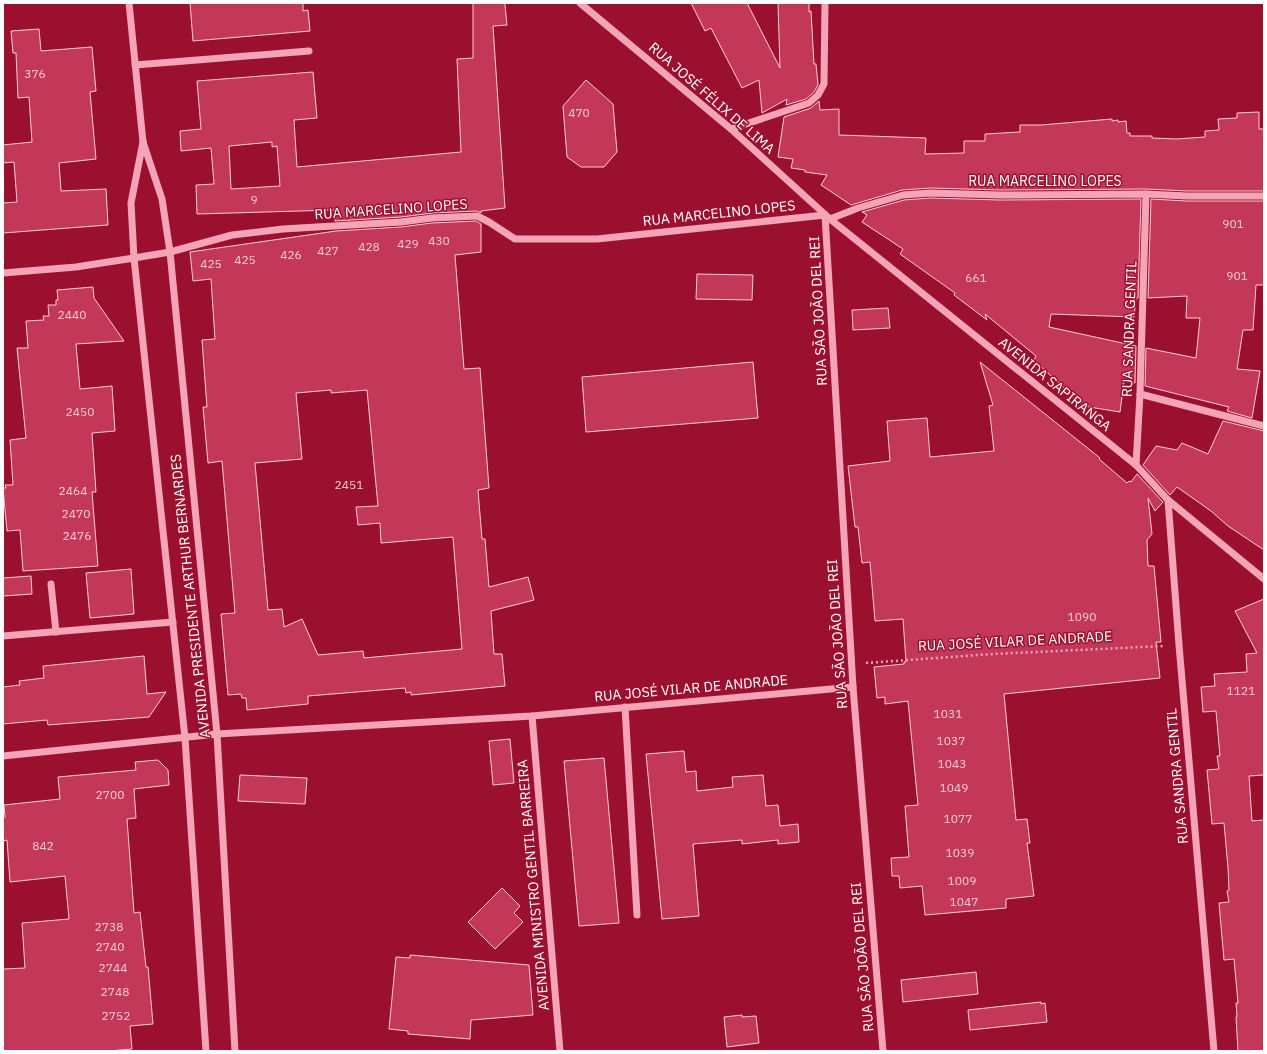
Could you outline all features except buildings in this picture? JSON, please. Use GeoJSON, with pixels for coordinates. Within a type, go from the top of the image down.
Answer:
{"type":"FeatureCollection","features":[{"type":"Feature","properties":{"kind":"street","name":"AVENIDA PRESIDENTE ARTHUR BERNARDES"},"geometry":{"type":"LineString","coordinates":[[129,3],[143,142],[162,199],[170,252],[217,734],[235,1051]]}},
{"type":"Feature","properties":{"kind":"street","name":"RUA JOSÉ FÉLIX DE LIMA"},"geometry":{"type":"LineString","coordinates":[[580,3],[731,129],[828,217]]}},
{"type":"Feature","properties":{"kind":"street"},"geometry":{"type":"LineString","coordinates":[[731,129],[808,103],[818,95],[824,84],[826,69],[825,3]]}},
{"type":"Feature","properties":{"kind":"street"},"geometry":{"type":"LineString","coordinates":[[135,65],[309,51]]}},
{"type":"Feature","properties":{"kind":"street","name":"AVENIDA PRESIDENTE ARTHUR BERNARDES"},"geometry":{"type":"LineString","coordinates":[[143,142],[131,203],[134,258],[185,738],[206,1051]]}},
{"type":"Feature","properties":{"kind":"street","name":"RUA MARCELINO LOPES"},"geometry":{"type":"LineString","coordinates":[[3,273],[76,267],[134,258],[170,252],[232,236],[283,229],[401,222],[432,218],[477,216],[515,239],[596,239],[828,217],[904,196],[930,193],[1000,195],[1146,194],[1186,196],[1264,196]]}},
{"type":"Feature","properties":{"kind":"street","name":"RUA SANDRA GENTIL"},"geometry":{"type":"LineString","coordinates":[[1136,465],[1140,394],[1146,194]]}},
{"type":"Feature","properties":{"kind":"street","name":"AVENIDA SAPIRANGA"},"geometry":{"type":"LineString","coordinates":[[828,217],[1136,465],[1168,500],[1264,579]]}},
{"type":"Feature","properties":{"kind":"street","name":"RUA SÃO JOÃO DEL REI"},"geometry":{"type":"LineString","coordinates":[[828,217],[852,687],[883,1051]]}},
{"type":"Feature","properties":{"kind":"street"},"geometry":{"type":"LineString","coordinates":[[1140,394],[1264,426]]}},
{"type":"Feature","properties":{"kind":"street","name":"RUA SANDRA GENTIL"},"geometry":{"type":"LineString","coordinates":[[1168,500],[1214,1051]]}},
{"type":"Feature","properties":{"kind":"street"},"geometry":{"type":"LineString","coordinates":[[51,584],[56,632]]}},
{"type":"Feature","properties":{"kind":"street"},"geometry":{"type":"LineString","coordinates":[[3,636],[173,622]]}},
{"type":"Feature","properties":{"kind":"street","name":"RUA JOSÉ VILAR DE ANDRADE"},"geometry":{"type":"LineString","coordinates":[[217,734],[532,716],[852,687]]}},
{"type":"Feature","properties":{"kind":"street"},"geometry":{"type":"LineString","coordinates":[[626,707],[637,915]]}},
{"type":"Feature","properties":{"kind":"street","name":"AVENIDA MINISTRO GENTIL BARREIRA"},"geometry":{"type":"LineString","coordinates":[[532,716],[560,1051]]}},
{"type":"Feature","properties":{"kind":"street"},"geometry":{"type":"LineString","coordinates":[[3,756],[217,734]]}},
{"type":"Feature","properties":{"kind":"path","name":"RUA JOSÉ VILAR DE ANDRADE"},"geometry":{"type":"LineString","coordinates":[[851,664],[993,654],[1179,645]]}}]}
